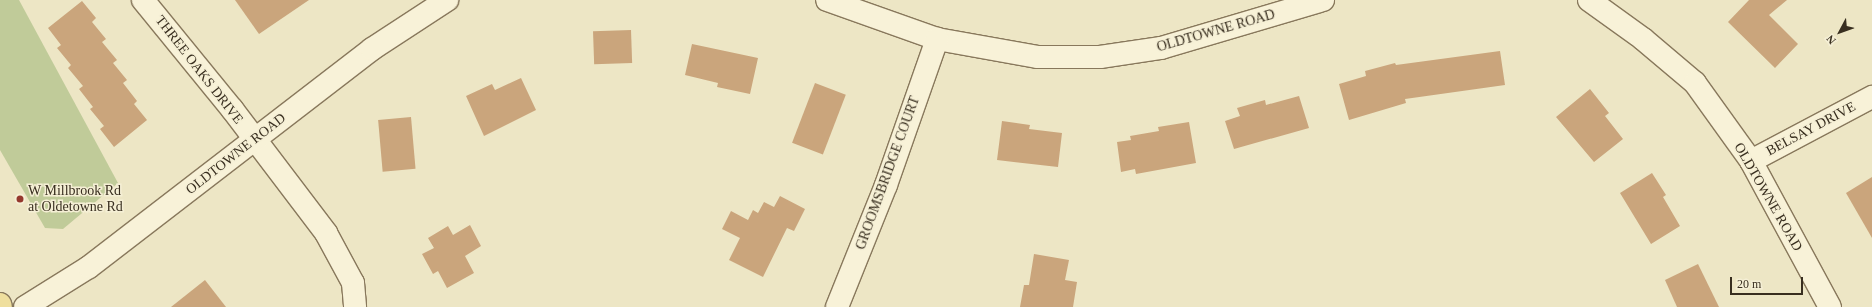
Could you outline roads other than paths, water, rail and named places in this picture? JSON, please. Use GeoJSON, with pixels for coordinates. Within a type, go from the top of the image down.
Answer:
{"type":"FeatureCollection","features":[{"type":"Feature","properties":{"kind":"street","name":"THREE OAKS DRIVE"},"geometry":{"type":"LineString","coordinates":[[143,0],[218,91],[326,233],[353,283],[355,307]]}},
{"type":"Feature","properties":{"kind":"street","name":"OLDTOWNE ROAD"},"geometry":{"type":"LineString","coordinates":[[24,307],[89,267],[372,49],[447,0]]}},
{"type":"Feature","properties":{"kind":"street","name":"OLDTOWNE ROAD"},"geometry":{"type":"LineString","coordinates":[[827,0],[936,38],[1038,57],[1100,57],[1161,48],[1263,8],[1323,0]]}},
{"type":"Feature","properties":{"kind":"street","name":"OLDTOWNE ROAD"},"geometry":{"type":"LineString","coordinates":[[1589,0],[1643,39],[1695,83],[1751,161],[1830,307]]}},
{"type":"Feature","properties":{"kind":"street","name":"GROOMSBRIDGE COURT"},"geometry":{"type":"LineString","coordinates":[[837,307],[886,185],[936,38]]}},
{"type":"Feature","properties":{"kind":"street","name":"BELSAY DRIVE"},"geometry":{"type":"LineString","coordinates":[[1751,161],[1872,97]]}},
{"type":"Feature","properties":{"kind":"place","name":"W Millbrook Rd at Oldetowne Rd"},"geometry":{"type":"Point","coordinates":[20,199]}}]}
